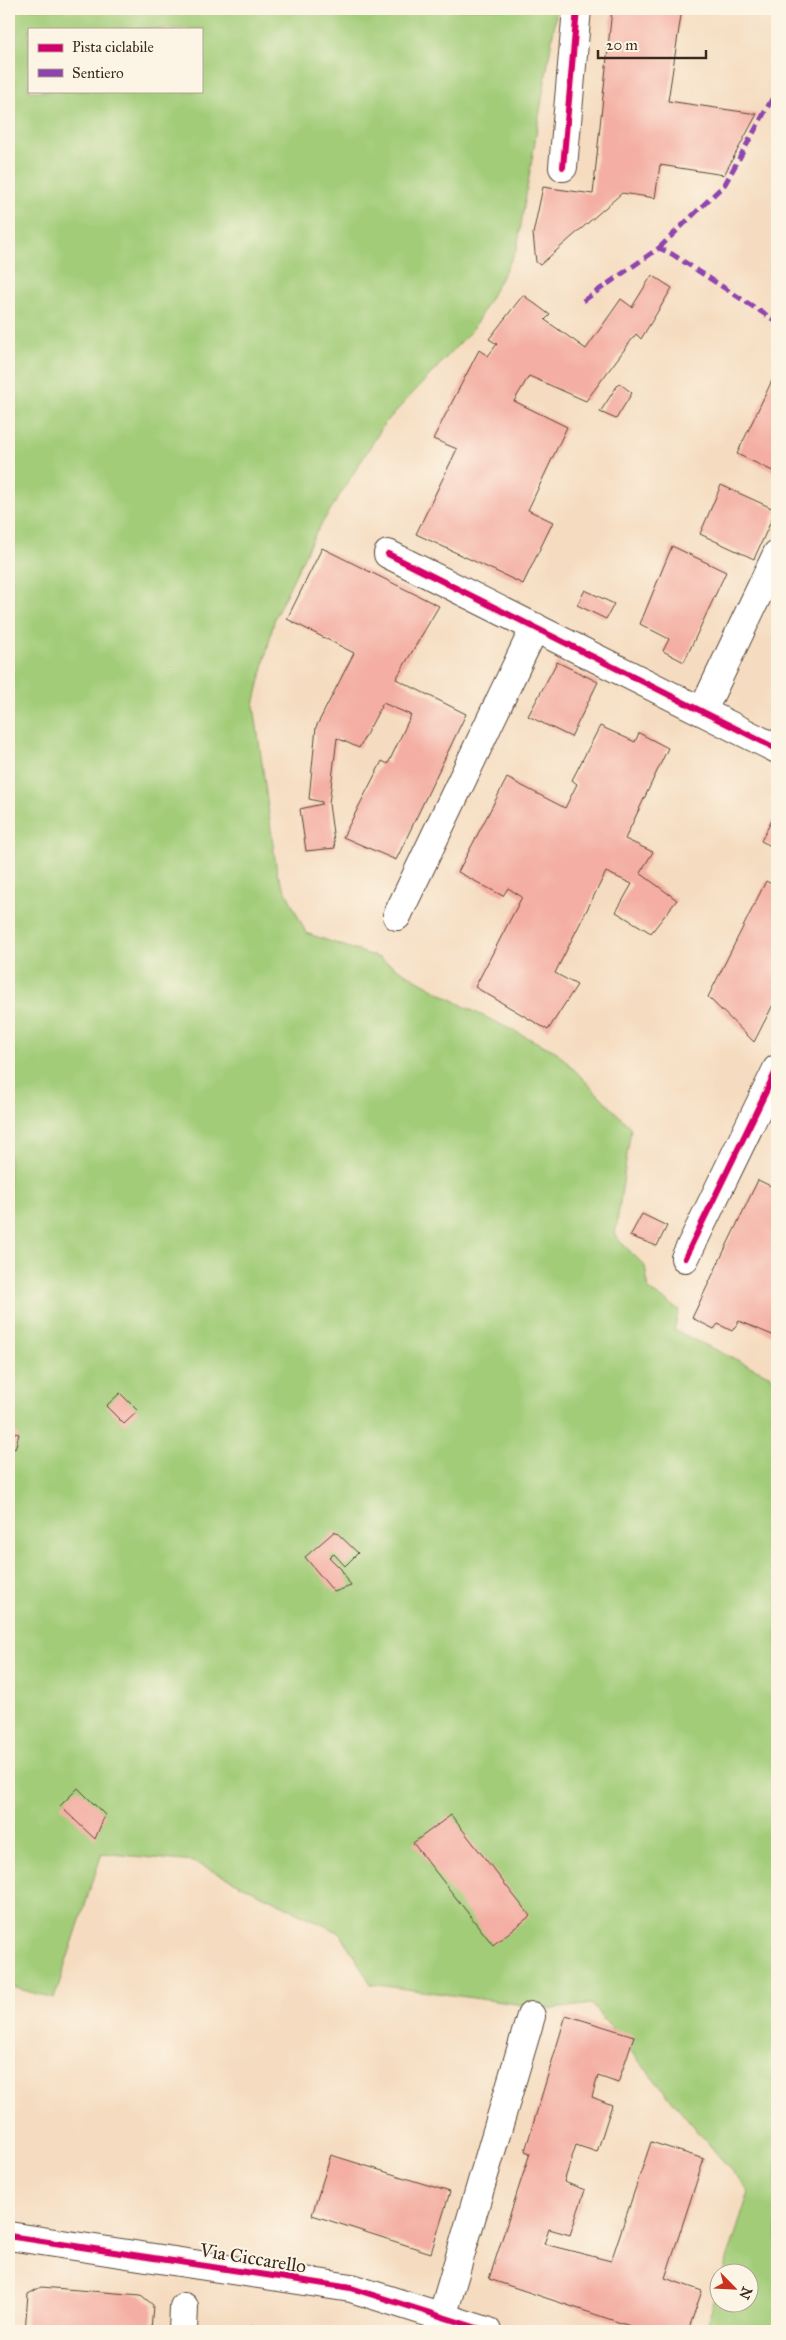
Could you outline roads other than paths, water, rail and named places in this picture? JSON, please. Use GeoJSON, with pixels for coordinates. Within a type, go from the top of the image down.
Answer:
{"type":"FeatureCollection","features":[{"type":"Feature","properties":{"kind":"street"},"geometry":{"type":"LineString","coordinates":[[563,167],[577,9]]}},
{"type":"Feature","properties":{"kind":"street"},"geometry":{"type":"LineString","coordinates":[[388,554],[703,710],[777,749]]}},
{"type":"Feature","properties":{"kind":"street"},"geometry":{"type":"LineString","coordinates":[[703,710],[777,554]]}},
{"type":"Feature","properties":{"kind":"street"},"geometry":{"type":"LineString","coordinates":[[398,916],[535,627]]}},
{"type":"Feature","properties":{"kind":"street"},"geometry":{"type":"LineString","coordinates":[[685,1258],[777,1069]]}},
{"type":"Feature","properties":{"kind":"street"},"geometry":{"type":"LineString","coordinates":[[442,2317],[532,2016]]}},
{"type":"Feature","properties":{"kind":"street","name":"Via Ciccarello"},"geometry":{"type":"LineString","coordinates":[[9,2236],[351,2288],[487,2331]]}}]}
